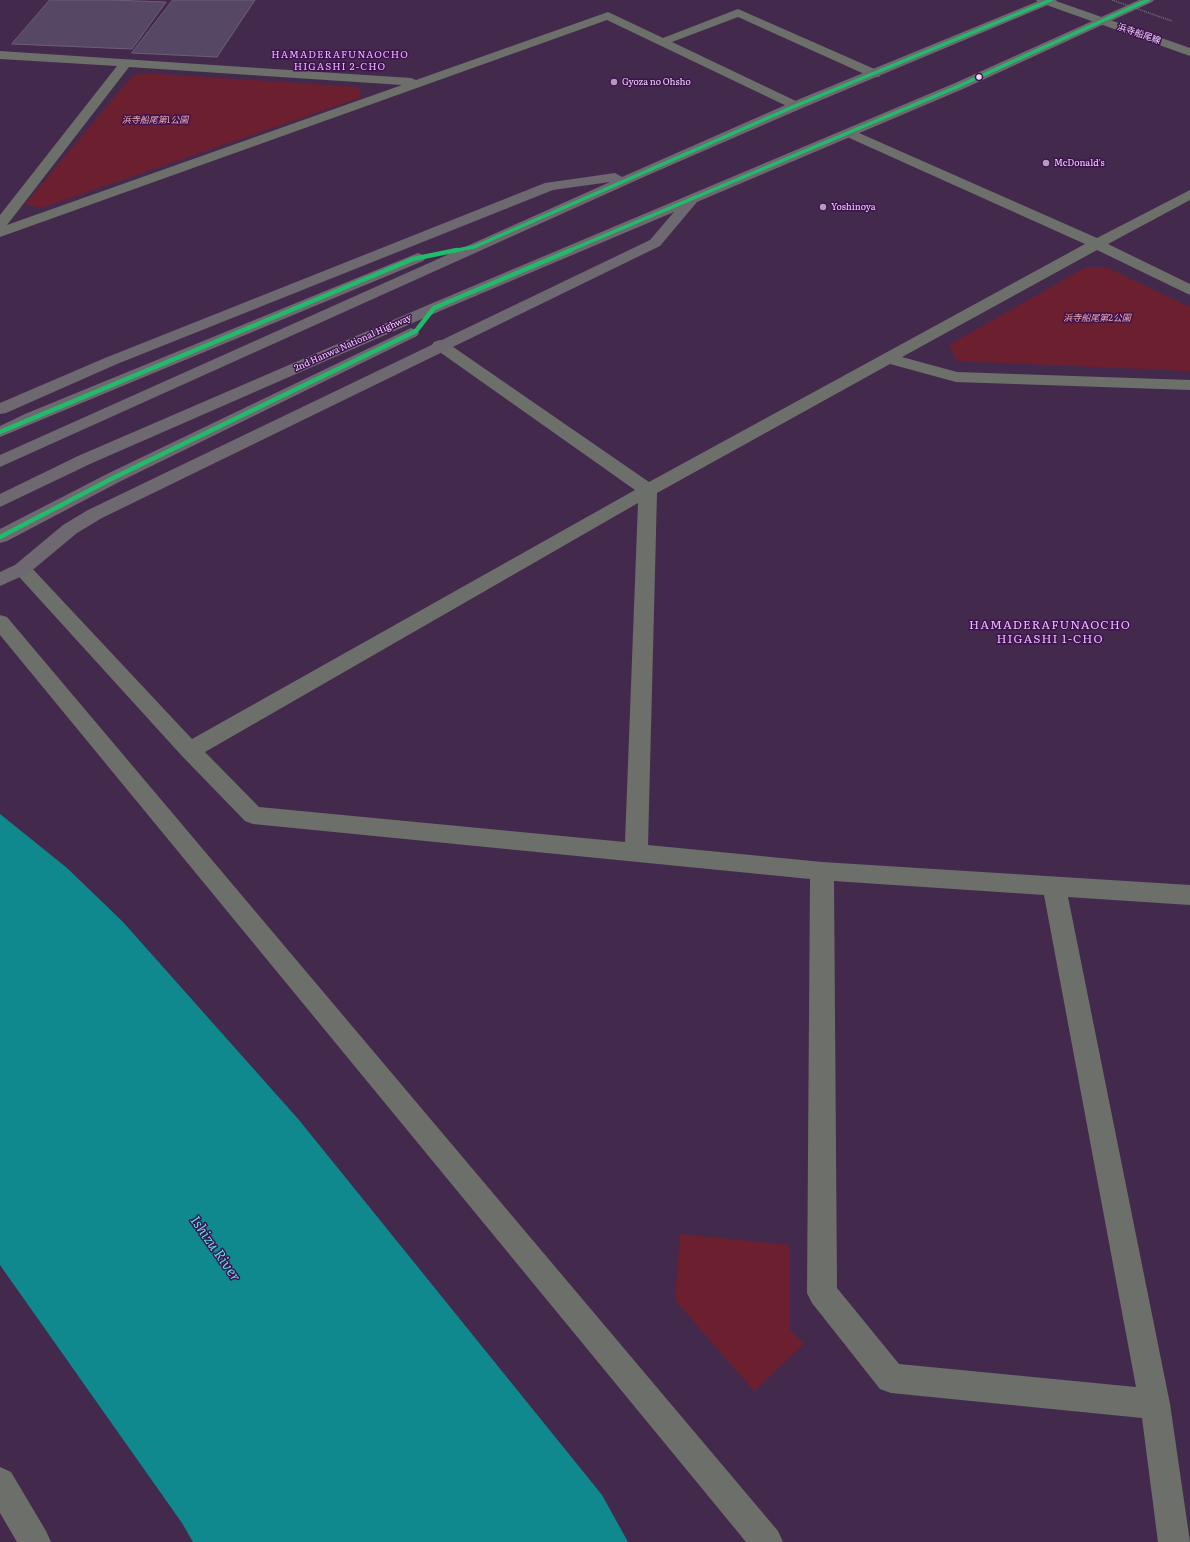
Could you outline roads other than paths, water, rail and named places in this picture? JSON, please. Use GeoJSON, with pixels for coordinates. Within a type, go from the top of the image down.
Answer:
{"type":"FeatureCollection","features":[{"type":"Feature","properties":{"kind":"highway","name":"2nd Hanwa National Highway"},"geometry":{"type":"LineString","coordinates":[[0,501],[84,460],[434,308],[959,86],[1148,0]]}},
{"type":"Feature","properties":{"kind":"highway"},"geometry":{"type":"LineString","coordinates":[[0,462],[641,173],[795,106],[875,74],[1046,1]]}},
{"type":"Feature","properties":{"kind":"highway"},"geometry":{"type":"LineString","coordinates":[[0,410],[111,361],[550,186],[641,173]]}},
{"type":"Feature","properties":{"kind":"highway"},"geometry":{"type":"LineString","coordinates":[[0,580],[22,569],[70,529],[95,514],[440,345],[655,243],[693,198]]}},
{"type":"Feature","properties":{"kind":"highway"},"geometry":{"type":"LineString","coordinates":[[0,432],[413,259],[474,247]]}},
{"type":"Feature","properties":{"kind":"highway"},"geometry":{"type":"LineString","coordinates":[[0,537],[115,477],[416,331],[434,308]]}},
{"type":"Feature","properties":{"kind":"street","name":"浜寺船尾線"},"geometry":{"type":"LineString","coordinates":[[1046,1],[1190,52]]}},
{"type":"Feature","properties":{"kind":"street"},"geometry":{"type":"LineString","coordinates":[[0,233],[420,83],[609,11],[662,42],[795,106]]}},
{"type":"Feature","properties":{"kind":"street"},"geometry":{"type":"LineString","coordinates":[[662,42],[738,13],[875,74]]}},
{"type":"Feature","properties":{"kind":"street"},"geometry":{"type":"LineString","coordinates":[[0,55],[420,83]]}},
{"type":"Feature","properties":{"kind":"street"},"geometry":{"type":"LineString","coordinates":[[0,225],[126,63]]}},
{"type":"Feature","properties":{"kind":"street"},"geometry":{"type":"LineString","coordinates":[[850,133],[1097,244],[1190,290]]}},
{"type":"Feature","properties":{"kind":"street"},"geometry":{"type":"LineString","coordinates":[[190,750],[648,490],[1190,194]]}},
{"type":"Feature","properties":{"kind":"street"},"geometry":{"type":"LineString","coordinates":[[440,345],[648,490]]}},
{"type":"Feature","properties":{"kind":"street"},"geometry":{"type":"LineString","coordinates":[[890,359],[956,377],[1190,385]]}},
{"type":"Feature","properties":{"kind":"street"},"geometry":{"type":"LineString","coordinates":[[636,852],[648,490]]}},
{"type":"Feature","properties":{"kind":"street"},"geometry":{"type":"LineString","coordinates":[[22,569],[190,750],[253,814],[822,871],[1190,895]]}},
{"type":"Feature","properties":{"kind":"street"},"geometry":{"type":"LineString","coordinates":[[0,622],[767,1542]]}},
{"type":"Feature","properties":{"kind":"street"},"geometry":{"type":"LineString","coordinates":[[822,871],[822,1294],[891,1378],[1155,1404]]}},
{"type":"Feature","properties":{"kind":"street"},"geometry":{"type":"LineString","coordinates":[[1054,886],[1155,1404],[1174,1542]]}},
{"type":"Feature","properties":{"kind":"street"},"geometry":{"type":"LineString","coordinates":[[0,1483],[35,1542]]}},
{"type":"Feature","properties":{"kind":"water","name":"Ishizu River"},"geometry":{"type":"Polygon","coordinates":[[[0,814],[67,868],[123,922],[299,1120],[602,1495],[628,1542],[193,1542],[182,1523],[0,1265],[0,814]]]}},
{"type":"Feature","properties":{"kind":"place","name":"Gyoza no Ohsho"},"geometry":{"type":"Point","coordinates":[614,82]}},
{"type":"Feature","properties":{"kind":"place","name":"McDonald's"},"geometry":{"type":"Point","coordinates":[1046,163]}},
{"type":"Feature","properties":{"kind":"place","name":"Yoshinoya"},"geometry":{"type":"Point","coordinates":[823,207]}},
{"type":"Feature","properties":{"kind":"district","name":"HAMADERAFUNAOCHO HIGASHI 2-CHO"},"geometry":{"type":"Point","coordinates":[340,60]}},
{"type":"Feature","properties":{"kind":"district","name":"HAMADERAFUNAOCHO HIGASHI 1-CHO"},"geometry":{"type":"Point","coordinates":[1050,632]}},
{"type":"Feature","properties":{"kind":"park label","name":"浜寺船尾第1公園"},"geometry":{"type":"Point","coordinates":[155,120]}},
{"type":"Feature","properties":{"kind":"park label","name":"浜寺船尾第2公園"},"geometry":{"type":"Point","coordinates":[1097,318]}}]}
